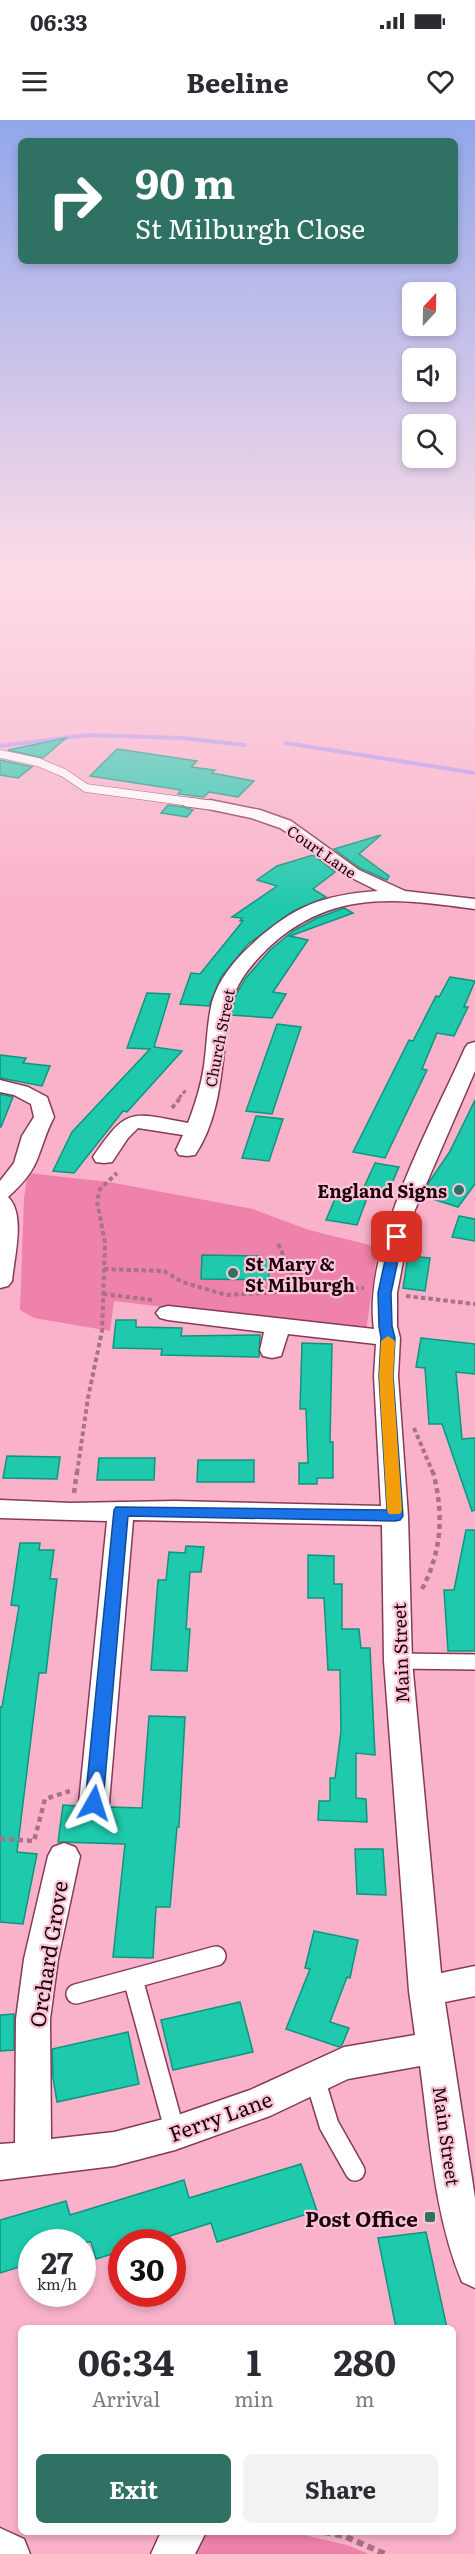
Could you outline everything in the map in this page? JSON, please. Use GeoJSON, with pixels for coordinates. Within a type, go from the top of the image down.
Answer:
{"type":"FeatureCollection","features":[{"type":"Feature","properties":{"kind":"street","name":"Court Lane"},"geometry":{"type":"LineString","coordinates":[[210,805],[253,813],[280,823],[295,830],[345,870],[363,880],[409,897]]}},
{"type":"Feature","properties":{"kind":"street","name":"Court Lane"},"geometry":{"type":"LineString","coordinates":[[355,900],[363,880]]}},
{"type":"Feature","properties":{"kind":"street","name":"Church Street"},"geometry":{"type":"LineString","coordinates":[[158,1125],[191,1141],[212,1079],[221,1006],[231,977],[278,928],[293,918],[332,903],[355,900],[409,897],[475,904]]}},
{"type":"Feature","properties":{"kind":"street","name":"Main Street"},"geometry":{"type":"LineString","coordinates":[[475,1048],[400,1219],[385,1291],[385,1326],[388,1338],[387,1387],[395,1516],[398,1660],[426,1991],[457,2200],[475,2270]]}},
{"type":"Feature","properties":{"kind":"street"},"geometry":{"type":"LineString","coordinates":[[0,1086],[21,1091],[40,1101],[44,1117],[33,1136],[25,1163],[13,1181],[0,1192]]}},
{"type":"Feature","properties":{"kind":"street"},"geometry":{"type":"LineString","coordinates":[[114,1161],[126,1128],[141,1122],[158,1125]]}},
{"type":"Feature","properties":{"kind":"street"},"geometry":{"type":"LineString","coordinates":[[0,1201],[5,1206],[7,1217],[0,1281]]}},
{"type":"Feature","properties":{"kind":"street"},"geometry":{"type":"LineString","coordinates":[[168,1313],[388,1338]]}},
{"type":"Feature","properties":{"kind":"street"},"geometry":{"type":"LineString","coordinates":[[272,1350],[278,1325]]}},
{"type":"Feature","properties":{"kind":"street"},"geometry":{"type":"LineString","coordinates":[[0,1509],[395,1516]]}},
{"type":"Feature","properties":{"kind":"street"},"geometry":{"type":"LineString","coordinates":[[95,1792],[121,1510]]}},
{"type":"Feature","properties":{"kind":"street","name":"Orchard Grove"},"geometry":{"type":"LineString","coordinates":[[16,2161],[41,1959],[64,1856]]}},
{"type":"Feature","properties":{"kind":"street"},"geometry":{"type":"LineString","coordinates":[[426,1991],[475,1981]]}},
{"type":"Feature","properties":{"kind":"street","name":"Ferry Lane"},"geometry":{"type":"LineString","coordinates":[[16,2161],[114,2149],[175,2133],[258,2104],[344,2063],[435,2048]]}},
{"type":"Feature","properties":{"kind":"street"},"geometry":{"type":"LineString","coordinates":[[172,2554],[183,2535]]}},
{"type":"Feature","properties":{"kind":"lane"},"geometry":{"type":"LineString","coordinates":[[0,754],[38,762],[64,773],[86,788],[210,805]]}},
{"type":"Feature","properties":{"kind":"lane"},"geometry":{"type":"LineString","coordinates":[[398,1660],[475,1662]]}},
{"type":"Feature","properties":{"kind":"lane"},"geometry":{"type":"LineString","coordinates":[[76,1994],[216,1956]]}},
{"type":"Feature","properties":{"kind":"lane"},"geometry":{"type":"LineString","coordinates":[[133,1979],[175,2133]]}},
{"type":"Feature","properties":{"kind":"lane"},"geometry":{"type":"LineString","coordinates":[[314,2078],[329,2126],[355,2171]]}},
{"type":"Feature","properties":{"kind":"path"},"geometry":{"type":"LineString","coordinates":[[158,1125],[204,1067],[215,1059]]}},
{"type":"Feature","properties":{"kind":"path"},"geometry":{"type":"LineString","coordinates":[[71,1512],[88,1398],[102,1331],[105,1243],[97,1201],[100,1189],[109,1182],[114,1161]]}},
{"type":"Feature","properties":{"kind":"path"},"geometry":{"type":"LineString","coordinates":[[278,1244],[301,1291]]}},
{"type":"Feature","properties":{"kind":"path"},"geometry":{"type":"LineString","coordinates":[[104,1269],[164,1271],[182,1282],[226,1295],[370,1288],[475,1304]]}},
{"type":"Feature","properties":{"kind":"path"},"geometry":{"type":"LineString","coordinates":[[387,1387],[429,1453],[439,1492],[441,1516],[439,1545],[425,1585],[398,1627]]}},
{"type":"Feature","properties":{"kind":"path"},"geometry":{"type":"LineString","coordinates":[[0,1839],[34,1841],[45,1799],[95,1792]]}},
{"type":"Feature","properties":{"kind":"path"},"geometry":{"type":"LineString","coordinates":[[339,2535],[385,2554]]}},
{"type":"Feature","properties":{"kind":"shaded area"},"geometry":{"type":"Polygon","coordinates":[[[28,1173],[109,1182],[253,1209],[309,1230],[378,1247],[366,1331],[114,1301],[110,1331],[34,1318],[20,1310],[24,1198],[28,1173]]]}},
{"type":"Feature","properties":{"kind":"shaded area"},"geometry":{"type":"Polygon","coordinates":[[[202,2535],[304,2535],[347,2545],[369,2554],[192,2554],[202,2535]]]}},
{"type":"Feature","properties":{"kind":"building"},"geometry":{"type":"Polygon","coordinates":[[[66,738],[43,758],[8,750],[66,738]]]}},
{"type":"Feature","properties":{"kind":"building"},"geometry":{"type":"Polygon","coordinates":[[[117,749],[197,761],[191,767],[215,770],[212,773],[254,781],[238,797],[209,792],[204,797],[178,794],[181,790],[90,776],[117,749]]]}},
{"type":"Feature","properties":{"kind":"building"},"geometry":{"type":"Polygon","coordinates":[[[0,760],[32,767],[18,778],[0,775],[0,760]]]}},
{"type":"Feature","properties":{"kind":"building"},"geometry":{"type":"Polygon","coordinates":[[[168,805],[193,810],[187,817],[161,813],[168,805]]]}},
{"type":"Feature","properties":{"kind":"building"},"geometry":{"type":"Polygon","coordinates":[[[381,835],[359,854],[389,876],[387,880],[360,868],[334,849],[381,835]]]}},
{"type":"Feature","properties":{"kind":"building"},"geometry":{"type":"Polygon","coordinates":[[[313,855],[335,872],[313,889],[326,897],[293,911],[248,944],[221,977],[209,1006],[180,1004],[191,973],[200,974],[243,921],[240,921],[242,918],[232,917],[277,886],[257,880],[277,866],[313,855]]]}},
{"type":"Feature","properties":{"kind":"building"},"geometry":{"type":"Polygon","coordinates":[[[344,908],[353,913],[290,936],[308,940],[273,992],[286,994],[272,1018],[231,1015],[236,995],[245,979],[270,950],[293,931],[317,918],[344,908]]]}},
{"type":"Feature","properties":{"kind":"building"},"geometry":{"type":"Polygon","coordinates":[[[450,977],[475,981],[464,1007],[468,1007],[454,1036],[437,1033],[422,1069],[427,1070],[385,1158],[353,1152],[409,1040],[413,1041],[436,996],[439,997],[450,977]]]}},
{"type":"Feature","properties":{"kind":"building"},"geometry":{"type":"Polygon","coordinates":[[[147,993],[170,994],[154,1047],[182,1051],[127,1112],[123,1111],[74,1173],[53,1171],[72,1132],[150,1049],[127,1048],[147,993]]]}},
{"type":"Feature","properties":{"kind":"building"},"geometry":{"type":"Polygon","coordinates":[[[277,1024],[301,1027],[272,1114],[246,1111],[277,1024]]]}},
{"type":"Feature","properties":{"kind":"building"},"geometry":{"type":"Polygon","coordinates":[[[0,1055],[26,1058],[23,1063],[50,1066],[42,1086],[0,1078],[0,1055]]]}},
{"type":"Feature","properties":{"kind":"building"},"geometry":{"type":"Polygon","coordinates":[[[0,1094],[13,1097],[1,1127],[0,1127],[0,1094]]]}},
{"type":"Feature","properties":{"kind":"building"},"geometry":{"type":"Polygon","coordinates":[[[475,1100],[475,1184],[458,1207],[423,1196],[429,1182],[449,1153],[475,1100]]]}},
{"type":"Feature","properties":{"kind":"building"},"geometry":{"type":"Polygon","coordinates":[[[256,1116],[283,1119],[269,1161],[242,1158],[256,1116]]]}},
{"type":"Feature","properties":{"kind":"building"},"geometry":{"type":"Polygon","coordinates":[[[375,1163],[399,1167],[388,1192],[364,1187],[375,1163]]]}},
{"type":"Feature","properties":{"kind":"building"},"geometry":{"type":"Polygon","coordinates":[[[337,1194],[367,1198],[357,1225],[326,1220],[337,1194]]]}},
{"type":"Feature","properties":{"kind":"building"},"geometry":{"type":"Polygon","coordinates":[[[459,1216],[475,1219],[475,1241],[452,1237],[459,1216]]]}},
{"type":"Feature","properties":{"kind":"building","name":"St Mary & St Milburgh"},"geometry":{"type":"Polygon","coordinates":[[[202,1255],[261,1256],[261,1260],[269,1260],[269,1280],[201,1279],[202,1255]]]}},
{"type":"Feature","properties":{"kind":"building"},"geometry":{"type":"Polygon","coordinates":[[[408,1256],[430,1258],[425,1291],[403,1288],[408,1256]]]}},
{"type":"Feature","properties":{"kind":"building"},"geometry":{"type":"Polygon","coordinates":[[[116,1320],[136,1320],[136,1327],[182,1328],[181,1336],[260,1335],[259,1357],[161,1355],[162,1349],[113,1348],[116,1320]]]}},
{"type":"Feature","properties":{"kind":"building"},"geometry":{"type":"Polygon","coordinates":[[[421,1338],[475,1344],[475,1374],[456,1372],[462,1439],[475,1438],[475,1510],[472,1511],[442,1424],[429,1424],[425,1368],[416,1367],[421,1338]]]}},
{"type":"Feature","properties":{"kind":"building"},"geometry":{"type":"Polygon","coordinates":[[[302,1343],[332,1344],[330,1442],[333,1442],[333,1478],[317,1478],[317,1484],[299,1484],[299,1463],[308,1463],[306,1409],[300,1409],[302,1343]]]}},
{"type":"Feature","properties":{"kind":"building"},"geometry":{"type":"Polygon","coordinates":[[[7,1456],[60,1457],[57,1479],[3,1478],[7,1456]]]}},
{"type":"Feature","properties":{"kind":"building"},"geometry":{"type":"Polygon","coordinates":[[[99,1458],[155,1458],[154,1480],[97,1480],[99,1458]]]}},
{"type":"Feature","properties":{"kind":"building"},"geometry":{"type":"Polygon","coordinates":[[[198,1460],[254,1460],[254,1482],[197,1482],[198,1460]]]}},
{"type":"Feature","properties":{"kind":"building"},"geometry":{"type":"Polygon","coordinates":[[[466,1530],[475,1530],[475,1651],[448,1651],[444,1590],[454,1590],[466,1530]]]}},
{"type":"Feature","properties":{"kind":"building"},"geometry":{"type":"Polygon","coordinates":[[[20,1543],[40,1543],[39,1550],[54,1550],[50,1579],[57,1579],[46,1673],[39,1673],[17,1852],[37,1854],[23,1924],[0,1922],[0,1707],[2,1707],[19,1606],[11,1605],[20,1543]]]}},
{"type":"Feature","properties":{"kind":"building"},"geometry":{"type":"Polygon","coordinates":[[[186,1546],[204,1547],[201,1572],[190,1572],[186,1629],[190,1629],[187,1671],[151,1670],[158,1580],[166,1580],[169,1552],[185,1553],[186,1546]]]}},
{"type":"Feature","properties":{"kind":"building"},"geometry":{"type":"Polygon","coordinates":[[[308,1555],[334,1556],[334,1584],[342,1584],[342,1629],[359,1629],[361,1648],[370,1648],[375,1755],[356,1753],[356,1798],[366,1799],[367,1822],[318,1820],[319,1801],[330,1801],[330,1778],[335,1778],[341,1731],[340,1670],[328,1670],[324,1598],[308,1598],[308,1555]]]}},
{"type":"Feature","properties":{"kind":"building"},"geometry":{"type":"Polygon","coordinates":[[[149,1716],[185,1717],[179,1827],[177,1827],[170,1907],[156,1907],[153,1958],[113,1957],[125,1844],[58,1842],[63,1805],[78,1806],[82,1814],[93,1818],[106,1814],[110,1807],[142,1808],[149,1716]]]}},
{"type":"Feature","properties":{"kind":"building"},"geometry":{"type":"Polygon","coordinates":[[[355,1849],[383,1849],[386,1895],[357,1894],[355,1849]]]}},
{"type":"Feature","properties":{"kind":"building"},"geometry":{"type":"Polygon","coordinates":[[[314,1931],[358,1940],[350,1978],[347,1977],[330,2022],[349,2028],[339,2047],[286,2029],[310,1969],[305,1968],[314,1931]]]}},
{"type":"Feature","properties":{"kind":"building"},"geometry":{"type":"Polygon","coordinates":[[[240,2002],[253,2052],[173,2070],[161,2020],[240,2002]]]}},
{"type":"Feature","properties":{"kind":"building"},"geometry":{"type":"Polygon","coordinates":[[[14,2014],[14,2050],[0,2051],[0,2015],[14,2014]]]}},
{"type":"Feature","properties":{"kind":"building"},"geometry":{"type":"Polygon","coordinates":[[[128,2032],[139,2084],[57,2102],[52,2049],[128,2032]]]}},
{"type":"Feature","properties":{"kind":"building"},"geometry":{"type":"Polygon","coordinates":[[[301,2164],[317,2211],[217,2242],[211,2223],[186,2231],[186,2229],[108,2229],[108,2255],[96,2259],[96,2229],[18,2229],[18,2267],[0,2273],[0,2220],[66,2201],[70,2215],[184,2180],[189,2198],[301,2164]]]}},
{"type":"Feature","properties":{"kind":"building"},"geometry":{"type":"Polygon","coordinates":[[[426,2232],[446,2325],[395,2325],[378,2238],[426,2232]]]}},
{"type":"Feature","properties":{"kind":"waterway"},"geometry":{"type":"LineString","coordinates":[[0,746],[88,735],[181,738],[245,745]]}},
{"type":"Feature","properties":{"kind":"waterway"},"geometry":{"type":"LineString","coordinates":[[286,743],[475,773]]}},
{"type":"Feature","properties":{"kind":"slow traffic"},"geometry":{"type":"LineString","coordinates":[[388,1341],[386,1376],[395,1510]]}},
{"type":"Feature","properties":{"kind":"place","name":"England Signs"},"geometry":{"type":"Point","coordinates":[459,1190]}},
{"type":"Feature","properties":{"kind":"place","name":"St Mary & St Milburgh"},"geometry":{"type":"Point","coordinates":[233,1273]}},
{"type":"Feature","properties":{"kind":"place","name":"Post Office"},"geometry":{"type":"Point","coordinates":[430,2217]}},
{"type":"Feature","properties":{"kind":"route"},"geometry":{"type":"LineString","coordinates":[[94,1803],[121,1510],[395,1516],[386,1376],[388,1338],[385,1326],[385,1293],[397,1237]]}}]}
